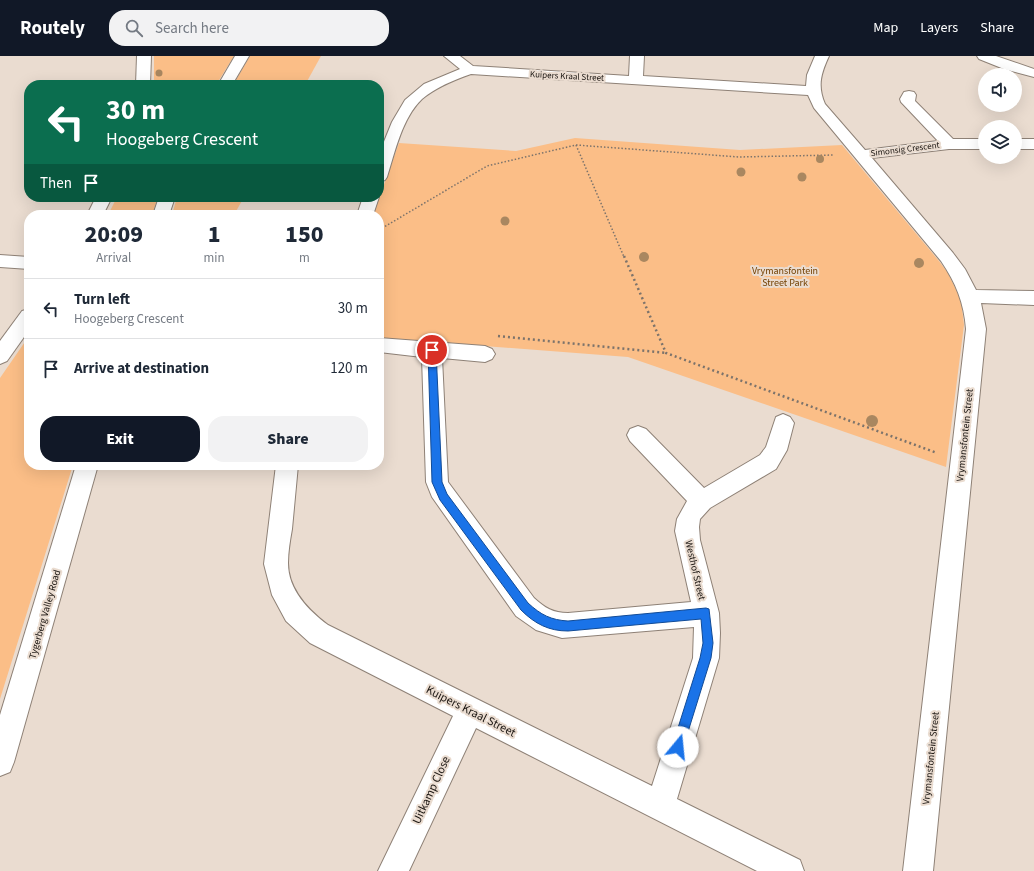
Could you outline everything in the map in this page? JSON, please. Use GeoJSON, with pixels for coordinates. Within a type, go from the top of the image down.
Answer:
{"type":"FeatureCollection","features":[{"type":"Feature","properties":{"kind":"street"},"geometry":{"type":"LineString","coordinates":[[143,80],[144,56]]}},
{"type":"Feature","properties":{"kind":"street"},"geometry":{"type":"LineString","coordinates":[[228,80],[242,56]]}},
{"type":"Feature","properties":{"kind":"street"},"geometry":{"type":"LineString","coordinates":[[451,56],[470,70]]}},
{"type":"Feature","properties":{"kind":"street"},"geometry":{"type":"LineString","coordinates":[[636,80],[637,56]]}},
{"type":"Feature","properties":{"kind":"street"},"geometry":{"type":"LineString","coordinates":[[813,91],[813,77],[822,56]]}},
{"type":"Feature","properties":{"kind":"street"},"geometry":{"type":"LineString","coordinates":[[984,56],[1009,66],[1034,73]]}},
{"type":"Feature","properties":{"kind":"street","name":"Kuipers Kraal Street"},"geometry":{"type":"LineString","coordinates":[[384,164],[401,118],[409,104],[416,96],[433,85],[470,70],[813,91]]}},
{"type":"Feature","properties":{"kind":"street","name":"Vrymansfontein Street"},"geometry":{"type":"LineString","coordinates":[[813,91],[817,102],[824,113],[947,257],[965,283],[971,296],[975,313],[976,329],[918,871]]}},
{"type":"Feature","properties":{"kind":"street","name":"Simonsig Crescent"},"geometry":{"type":"LineString","coordinates":[[909,95],[907,99],[908,102],[949,144]]}},
{"type":"Feature","properties":{"kind":"street","name":"Simonsig Crescent"},"geometry":{"type":"LineString","coordinates":[[861,155],[949,144],[978,144]]}},
{"type":"Feature","properties":{"kind":"street"},"geometry":{"type":"LineString","coordinates":[[1022,144],[1034,144]]}},
{"type":"Feature","properties":{"kind":"street"},"geometry":{"type":"LineString","coordinates":[[0,261],[24,263]]}},
{"type":"Feature","properties":{"kind":"street"},"geometry":{"type":"LineString","coordinates":[[971,296],[1034,298]]}},
{"type":"Feature","properties":{"kind":"street"},"geometry":{"type":"LineString","coordinates":[[0,356],[24,323]]}},
{"type":"Feature","properties":{"kind":"street"},"geometry":{"type":"LineString","coordinates":[[384,345],[485,354]]}},
{"type":"Feature","properties":{"kind":"street"},"geometry":{"type":"LineString","coordinates":[[432,350],[437,482],[444,497],[525,607],[534,616],[557,626],[568,626],[706,613]]}},
{"type":"Feature","properties":{"kind":"street","name":"Westhof Street"},"geometry":{"type":"LineString","coordinates":[[660,806],[706,658],[708,643],[706,613],[687,527],[690,513],[695,506],[702,501],[768,462],[776,450],[782,423]]}},
{"type":"Feature","properties":{"kind":"street"},"geometry":{"type":"LineString","coordinates":[[638,434],[702,501]]}},
{"type":"Feature","properties":{"kind":"street","name":"Tygerberg Valley Road"},"geometry":{"type":"LineString","coordinates":[[0,762],[86,470]]}},
{"type":"Feature","properties":{"kind":"street","name":"Kuipers Kraal Street"},"geometry":{"type":"LineString","coordinates":[[286,470],[276,564],[282,591],[292,610],[307,626],[319,634],[789,871]]}},
{"type":"Feature","properties":{"kind":"street","name":"Uitkamp Close"},"geometry":{"type":"LineString","coordinates":[[393,871],[470,710]]}},
{"type":"Feature","properties":{"kind":"path"},"geometry":{"type":"LineString","coordinates":[[384,227],[487,166],[576,145],[740,157],[861,155]]}},
{"type":"Feature","properties":{"kind":"path"},"geometry":{"type":"LineString","coordinates":[[576,145],[666,353]]}},
{"type":"Feature","properties":{"kind":"path"},"geometry":{"type":"LineString","coordinates":[[495,335],[666,353],[961,462]]}},
{"type":"Feature","properties":{"kind":"green space"},"geometry":{"type":"Polygon","coordinates":[[[154,56],[234,56],[219,80],[154,80],[154,56]]]}},
{"type":"Feature","properties":{"kind":"green space"},"geometry":{"type":"Polygon","coordinates":[[[250,56],[321,56],[308,80],[236,80],[250,56]]]}},
{"type":"Feature","properties":{"kind":"green space","name":"Vrymansfontein Street Park"},"geometry":{"type":"Polygon","coordinates":[[[575,138],[740,150],[842,145],[939,261],[948,273],[961,300],[964,325],[946,467],[628,357],[384,338],[384,210],[375,210],[378,202],[384,202],[384,185],[399,143],[516,151],[575,138]]]}},
{"type":"Feature","properties":{"kind":"green space"},"geometry":{"type":"Polygon","coordinates":[[[114,202],[156,202],[154,210],[110,210],[114,202]]]}},
{"type":"Feature","properties":{"kind":"green space"},"geometry":{"type":"Polygon","coordinates":[[[176,202],[241,202],[237,210],[173,210],[176,202]]]}},
{"type":"Feature","properties":{"kind":"green space"},"geometry":{"type":"Polygon","coordinates":[[[24,343],[24,470],[71,470],[0,699],[0,378],[24,343]]]}},
{"type":"Feature","properties":{"kind":"route"},"geometry":{"type":"LineString","coordinates":[[432,350],[436,471],[437,482],[440,490],[525,607],[534,616],[557,626],[568,626],[706,613],[708,643],[706,658],[678,747]]}}]}
